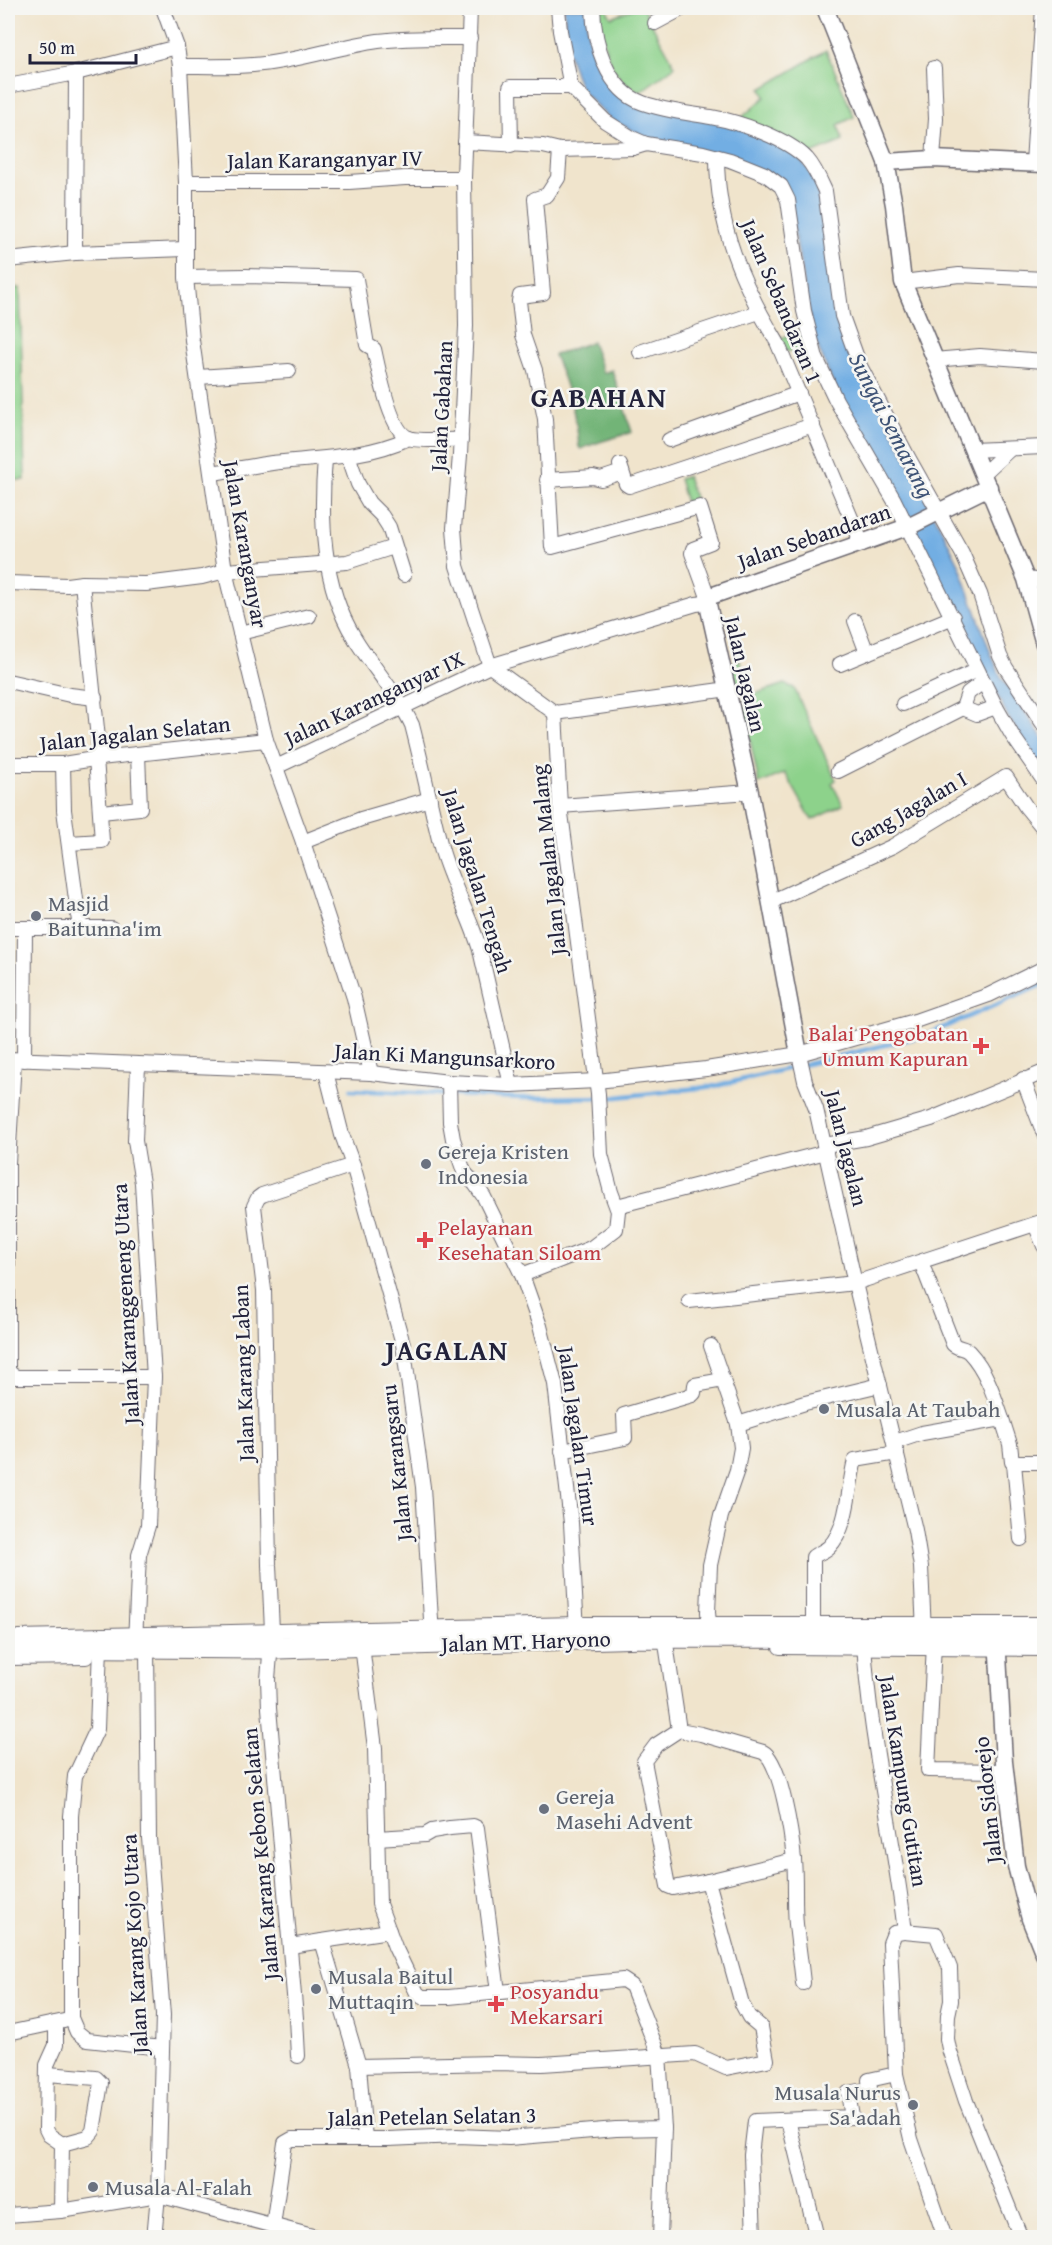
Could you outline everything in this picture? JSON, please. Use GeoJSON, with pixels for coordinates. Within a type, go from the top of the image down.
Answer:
{"type":"FeatureCollection","features":[{"type":"Feature","properties":{"kind":"main road","name":"Jalan MT. Haryono"},"geometry":{"type":"LineString","coordinates":[[13,1647],[99,1652],[168,1640],[362,1650],[426,1642],[577,1631],[656,1636],[734,1630],[761,1643],[813,1631],[874,1637],[929,1637],[997,1643],[1044,1638]]}},
{"type":"Feature","properties":{"kind":"street","name":"Jalan Karanganyar"},"geometry":{"type":"LineString","coordinates":[[163,8],[177,47],[180,66],[186,182],[186,277],[225,571],[266,740],[303,842],[354,999],[370,1072]]}},
{"type":"Feature","properties":{"kind":"street","name":"Jalan Gabahan"},"geometry":{"type":"LineString","coordinates":[[470,8],[464,178],[466,326],[454,555],[490,666]]}},
{"type":"Feature","properties":{"kind":"street"},"geometry":{"type":"LineString","coordinates":[[558,8],[560,31],[572,87],[605,122],[646,144],[717,157],[765,174],[782,186],[790,211],[804,311],[816,358],[836,400],[909,527],[996,707],[1012,735],[1044,781]]}},
{"type":"Feature","properties":{"kind":"street"},"geometry":{"type":"LineString","coordinates":[[593,8],[595,32],[603,62],[610,76],[631,97],[641,103],[712,117],[754,130],[795,149],[807,159],[818,175],[825,191],[842,316],[860,366],[916,474],[962,553],[980,594],[1000,656],[1044,725]]}},
{"type":"Feature","properties":{"kind":"street"},"geometry":{"type":"LineString","coordinates":[[656,23],[683,8]]}},
{"type":"Feature","properties":{"kind":"street"},"geometry":{"type":"LineString","coordinates":[[825,8],[886,162],[894,205],[903,282],[1026,579],[1044,644]]}},
{"type":"Feature","properties":{"kind":"street"},"geometry":{"type":"LineString","coordinates":[[886,162],[933,159],[1039,164],[1043,8]]}},
{"type":"Feature","properties":{"kind":"street"},"geometry":{"type":"LineString","coordinates":[[180,66],[253,65],[314,56],[378,41],[470,38]]}},
{"type":"Feature","properties":{"kind":"street"},"geometry":{"type":"LineString","coordinates":[[9,89],[177,47]]}},
{"type":"Feature","properties":{"kind":"street"},"geometry":{"type":"LineString","coordinates":[[933,159],[936,119],[934,68]]}},
{"type":"Feature","properties":{"kind":"street"},"geometry":{"type":"LineString","coordinates":[[75,253],[76,73]]}},
{"type":"Feature","properties":{"kind":"street"},"geometry":{"type":"LineString","coordinates":[[511,146],[510,87],[572,87]]}},
{"type":"Feature","properties":{"kind":"street"},"geometry":{"type":"LineString","coordinates":[[465,142],[543,146],[560,150],[633,148],[646,144]]}},
{"type":"Feature","properties":{"kind":"street"},"geometry":{"type":"LineString","coordinates":[[560,150],[558,178],[547,195],[535,199],[543,293],[520,296],[519,301],[524,335],[545,418],[552,547],[697,507],[701,508],[711,542],[693,549],[692,553],[707,600]]}},
{"type":"Feature","properties":{"kind":"street","name":"Jalan Sebandaran 1"},"geometry":{"type":"LineString","coordinates":[[717,157],[724,226],[759,312],[777,342],[862,544]]}},
{"type":"Feature","properties":{"kind":"street","name":"Jalan Karanganyar IV"},"geometry":{"type":"LineString","coordinates":[[186,182],[349,182],[405,178],[464,178]]}},
{"type":"Feature","properties":{"kind":"street"},"geometry":{"type":"LineString","coordinates":[[8,260],[75,253],[186,249]]}},
{"type":"Feature","properties":{"kind":"street"},"geometry":{"type":"LineString","coordinates":[[903,282],[959,275],[1044,279]]}},
{"type":"Feature","properties":{"kind":"street"},"geometry":{"type":"LineString","coordinates":[[186,277],[356,279],[367,345],[374,348],[389,408],[398,427],[409,438]]}},
{"type":"Feature","properties":{"kind":"street"},"geometry":{"type":"LineString","coordinates":[[640,352],[759,312]]}},
{"type":"Feature","properties":{"kind":"street"},"geometry":{"type":"LineString","coordinates":[[934,360],[980,356],[1044,361]]}},
{"type":"Feature","properties":{"kind":"street"},"geometry":{"type":"LineString","coordinates":[[198,377],[288,371]]}},
{"type":"Feature","properties":{"kind":"street"},"geometry":{"type":"LineString","coordinates":[[669,440],[799,393]]}},
{"type":"Feature","properties":{"kind":"street"},"geometry":{"type":"LineString","coordinates":[[547,480],[601,479],[621,469],[626,484],[629,486],[813,425]]}},
{"type":"Feature","properties":{"kind":"street"},"geometry":{"type":"LineString","coordinates":[[212,473],[272,463],[348,455],[394,445],[409,438],[461,440]]}},
{"type":"Feature","properties":{"kind":"street"},"geometry":{"type":"LineString","coordinates":[[972,450],[1044,447]]}},
{"type":"Feature","properties":{"kind":"street"},"geometry":{"type":"LineString","coordinates":[[938,513],[986,481],[1010,449]]}},
{"type":"Feature","properties":{"kind":"street"},"geometry":{"type":"LineString","coordinates":[[348,455],[358,484],[369,504],[382,516],[389,527],[404,575]]}},
{"type":"Feature","properties":{"kind":"street","name":"Jalan Jagalan Tengah"},"geometry":{"type":"LineString","coordinates":[[325,459],[324,534],[328,564],[340,609],[350,630],[403,707],[412,725],[442,851],[480,950],[510,1085]]}},
{"type":"Feature","properties":{"kind":"street","name":"Jalan Sebandaran"},"geometry":{"type":"LineString","coordinates":[[490,666],[707,600],[909,527],[938,513]]}},
{"type":"Feature","properties":{"kind":"street"},"geometry":{"type":"LineString","coordinates":[[8,583],[146,584],[225,571],[347,562],[394,546]]}},
{"type":"Feature","properties":{"kind":"street"},"geometry":{"type":"LineString","coordinates":[[1026,579],[1044,581]]}},
{"type":"Feature","properties":{"kind":"street"},"geometry":{"type":"LineString","coordinates":[[69,843],[102,841],[95,698],[82,583]]}},
{"type":"Feature","properties":{"kind":"street","name":"Jalan Jagalan"},"geometry":{"type":"LineString","coordinates":[[707,600],[750,792],[805,1081],[816,1110],[826,1148],[855,1283],[920,1552],[929,1637],[928,1770],[1005,1771]]}},
{"type":"Feature","properties":{"kind":"street"},"geometry":{"type":"LineString","coordinates":[[240,633],[309,616]]}},
{"type":"Feature","properties":{"kind":"street"},"geometry":{"type":"LineString","coordinates":[[840,664],[953,617]]}},
{"type":"Feature","properties":{"kind":"street"},"geometry":{"type":"LineString","coordinates":[[855,621],[867,653]]}},
{"type":"Feature","properties":{"kind":"street"},"geometry":{"type":"LineString","coordinates":[[490,666],[555,713],[728,689]]}},
{"type":"Feature","properties":{"kind":"street","name":"Jalan Karanganyar IX"},"geometry":{"type":"LineString","coordinates":[[276,767],[490,666]]}},
{"type":"Feature","properties":{"kind":"street"},"geometry":{"type":"LineString","coordinates":[[903,704],[980,676]]}},
{"type":"Feature","properties":{"kind":"street"},"geometry":{"type":"LineString","coordinates":[[838,771],[963,708],[968,693],[980,676]]}},
{"type":"Feature","properties":{"kind":"street"},"geometry":{"type":"LineString","coordinates":[[8,681],[70,695],[95,698]]}},
{"type":"Feature","properties":{"kind":"street"},"geometry":{"type":"LineString","coordinates":[[963,708],[977,714],[996,707]]}},
{"type":"Feature","properties":{"kind":"street","name":"Jalan Jagalan Malang"},"geometry":{"type":"LineString","coordinates":[[555,713],[560,806],[598,1093],[601,1154],[617,1206]]}},
{"type":"Feature","properties":{"kind":"street","name":"Jalan Jagalan Selatan"},"geometry":{"type":"LineString","coordinates":[[8,764],[63,764],[98,758],[266,740]]}},
{"type":"Feature","properties":{"kind":"street"},"geometry":{"type":"LineString","coordinates":[[101,812],[140,808],[138,754]]}},
{"type":"Feature","properties":{"kind":"street"},"geometry":{"type":"LineString","coordinates":[[63,764],[64,810],[80,929]]}},
{"type":"Feature","properties":{"kind":"street","name":"Gang Jagalan I"},"geometry":{"type":"LineString","coordinates":[[770,902],[893,846],[1006,777],[1044,829]]}},
{"type":"Feature","properties":{"kind":"street"},"geometry":{"type":"LineString","coordinates":[[560,806],[750,792]]}},
{"type":"Feature","properties":{"kind":"street"},"geometry":{"type":"LineString","coordinates":[[303,842],[362,819],[430,799]]}},
{"type":"Feature","properties":{"kind":"street"},"geometry":{"type":"LineString","coordinates":[[8,928],[111,928]]}},
{"type":"Feature","properties":{"kind":"street"},"geometry":{"type":"LineString","coordinates":[[24,929],[24,1040],[15,1060],[8,1163],[8,1370],[14,1376],[154,1377]]}},
{"type":"Feature","properties":{"kind":"street","name":"Jalan Ki Mangunsarkoro"},"geometry":{"type":"LineString","coordinates":[[15,1060],[370,1072],[448,1090],[510,1085],[598,1093],[706,1069],[800,1058],[989,995],[1044,968]]}},
{"type":"Feature","properties":{"kind":"street","name":"Jalan Karanggeneng Utara"},"geometry":{"type":"LineString","coordinates":[[138,1065],[135,1141],[142,1183],[154,1377],[148,1526],[139,1555],[141,1646]]}},
{"type":"Feature","properties":{"kind":"street","name":"Jalan Karangsaru"},"geometry":{"type":"LineString","coordinates":[[326,1072],[342,1135],[353,1165],[404,1344],[423,1487],[426,1642]]}},
{"type":"Feature","properties":{"kind":"street"},"geometry":{"type":"LineString","coordinates":[[522,1275],[578,1254],[601,1241],[616,1229],[619,1216],[617,1206],[932,1119],[1044,1072]]}},
{"type":"Feature","properties":{"kind":"street"},"geometry":{"type":"LineString","coordinates":[[1023,1079],[1044,1134]]}},
{"type":"Feature","properties":{"kind":"street","name":"Jalan Jagalan Timur"},"geometry":{"type":"LineString","coordinates":[[448,1090],[453,1139],[464,1172],[476,1184],[484,1197],[522,1275],[540,1326],[555,1384],[571,1523],[577,1631]]}},
{"type":"Feature","properties":{"kind":"street","name":"Jalan Karang Laban"},"geometry":{"type":"LineString","coordinates":[[271,1646],[264,1290],[254,1206],[262,1195],[353,1165]]}},
{"type":"Feature","properties":{"kind":"street"},"geometry":{"type":"LineString","coordinates":[[689,1301],[855,1283],[1040,1222],[1044,1246]]}},
{"type":"Feature","properties":{"kind":"street"},"geometry":{"type":"LineString","coordinates":[[921,1262],[953,1344],[965,1349],[980,1365],[994,1394],[1014,1463],[1022,1539]]}},
{"type":"Feature","properties":{"kind":"street"},"geometry":{"type":"LineString","coordinates":[[710,1631],[710,1565],[721,1516],[741,1448],[738,1424],[711,1346]]}},
{"type":"Feature","properties":{"kind":"street"},"geometry":{"type":"LineString","coordinates":[[562,1451],[625,1438],[624,1415],[692,1395],[695,1385],[723,1380]]}},
{"type":"Feature","properties":{"kind":"street"},"geometry":{"type":"LineString","coordinates":[[738,1424],[805,1403],[880,1385]]}},
{"type":"Feature","properties":{"kind":"street"},"geometry":{"type":"LineString","coordinates":[[734,1630],[813,1631],[813,1557],[829,1547],[836,1535],[849,1496],[855,1460],[896,1447],[922,1433],[1002,1419]]}},
{"type":"Feature","properties":{"kind":"street"},"geometry":{"type":"LineString","coordinates":[[1014,1463],[1044,1462]]}},
{"type":"Feature","properties":{"kind":"street"},"geometry":{"type":"LineString","coordinates":[[929,1637],[1044,1624]]}},
{"type":"Feature","properties":{"kind":"street"},"geometry":{"type":"LineString","coordinates":[[656,1636],[679,1730]]}},
{"type":"Feature","properties":{"kind":"street"},"geometry":{"type":"LineString","coordinates":[[13,1647],[271,1646],[656,1636],[761,1643],[874,1637]]}},
{"type":"Feature","properties":{"kind":"street","name":"Jalan Kampung Gutitan"},"geometry":{"type":"LineString","coordinates":[[874,1637],[872,1728],[903,1908],[904,1931]]}},
{"type":"Feature","properties":{"kind":"street"},"geometry":{"type":"LineString","coordinates":[[997,1643],[1044,1649]]}},
{"type":"Feature","properties":{"kind":"street","name":"Jalan Sidorejo"},"geometry":{"type":"LineString","coordinates":[[997,1643],[1005,1771],[1016,1866],[1030,1919],[1044,1953]]}},
{"type":"Feature","properties":{"kind":"street","name":"Jalan Karang Kojo Utara"},"geometry":{"type":"LineString","coordinates":[[141,1646],[149,1838],[163,2015],[158,2195],[154,2238]]}},
{"type":"Feature","properties":{"kind":"street","name":"Jalan Karang Kebon Selatan"},"geometry":{"type":"LineString","coordinates":[[271,1646],[270,1718],[298,2056]]}},
{"type":"Feature","properties":{"kind":"street"},"geometry":{"type":"LineString","coordinates":[[362,1650],[375,1748],[379,1904],[419,1995],[449,1997],[623,1980],[632,1986],[659,2055],[664,2128],[660,2238]]}},
{"type":"Feature","properties":{"kind":"street"},"geometry":{"type":"LineString","coordinates":[[99,1652],[97,1729],[75,1776],[71,1816],[71,2018],[81,2037],[87,2040],[162,2048]]}},
{"type":"Feature","properties":{"kind":"street"},"geometry":{"type":"LineString","coordinates":[[794,1860],[708,1881],[673,1888],[668,1886],[644,1761],[656,1745],[679,1730],[701,1734],[768,1755],[773,1762],[782,1790],[794,1860],[796,1923],[803,1983]]}},
{"type":"Feature","properties":{"kind":"street"},"geometry":{"type":"LineString","coordinates":[[377,1838],[425,1835],[432,1830],[450,1828],[473,1826],[477,1828],[498,1992]]}},
{"type":"Feature","properties":{"kind":"street"},"geometry":{"type":"LineString","coordinates":[[359,2066],[542,2064],[695,2054],[726,2068],[767,2060],[761,2027],[747,2015],[742,2004],[708,1881]]}},
{"type":"Feature","properties":{"kind":"street"},"geometry":{"type":"LineString","coordinates":[[290,1946],[389,1931]]}},
{"type":"Feature","properties":{"kind":"street"},"geometry":{"type":"LineString","coordinates":[[945,2238],[911,2139],[896,2074],[890,1943],[894,1933],[904,1931],[936,1935],[950,1965],[949,2049],[966,2101],[1021,2238]]}},
{"type":"Feature","properties":{"kind":"street"},"geometry":{"type":"LineString","coordinates":[[322,1941],[359,2066],[365,2139]]}},
{"type":"Feature","properties":{"kind":"street"},"geometry":{"type":"LineString","coordinates":[[8,2033],[71,2018]]}},
{"type":"Feature","properties":{"kind":"street"},"geometry":{"type":"LineString","coordinates":[[48,2074],[96,2078],[101,2083],[93,2131],[88,2137],[62,2144],[49,2135],[46,2129],[48,2062],[56,2045],[56,2023]]}},
{"type":"Feature","properties":{"kind":"street"},"geometry":{"type":"LineString","coordinates":[[754,2238],[749,2120],[852,2117],[848,2093],[870,2089],[869,2080],[896,2074]]}},
{"type":"Feature","properties":{"kind":"street"},"geometry":{"type":"LineString","coordinates":[[788,2120],[817,2238]]}},
{"type":"Feature","properties":{"kind":"street","name":"Jalan Petelan Selatan 3"},"geometry":{"type":"LineString","coordinates":[[273,2226],[286,2142],[292,2139],[457,2136],[509,2138],[616,2129],[664,2128]]}},
{"type":"Feature","properties":{"kind":"street"},"geometry":{"type":"LineString","coordinates":[[61,2211],[62,2144]]}},
{"type":"Feature","properties":{"kind":"street"},"geometry":{"type":"LineString","coordinates":[[8,2215],[61,2211],[158,2195],[320,2238]]}},
{"type":"Feature","properties":{"kind":"green space"},"geometry":{"type":"Polygon","coordinates":[[[604,8],[611,17],[635,8],[643,8],[675,66],[640,92],[629,86],[620,78],[608,58],[598,11],[604,8]]]}},
{"type":"Feature","properties":{"kind":"green space"},"geometry":{"type":"Polygon","coordinates":[[[826,50],[854,117],[838,125],[843,141],[809,155],[739,120],[765,97],[761,89],[826,50]]]}},
{"type":"Feature","properties":{"kind":"green space"},"geometry":{"type":"Polygon","coordinates":[[[8,288],[20,288],[25,480],[8,480],[8,288]]]}},
{"type":"Feature","properties":{"kind":"green space"},"geometry":{"type":"Polygon","coordinates":[[[803,330],[807,346],[786,352],[781,338],[803,330]]]}},
{"type":"Feature","properties":{"kind":"green space"},"geometry":{"type":"Polygon","coordinates":[[[592,342],[603,373],[612,370],[632,432],[581,449],[571,400],[554,355],[592,342]]]}},
{"type":"Feature","properties":{"kind":"green space"},"geometry":{"type":"Polygon","coordinates":[[[687,476],[697,507],[688,510],[679,479],[687,476]]]}},
{"type":"Feature","properties":{"kind":"green space"},"geometry":{"type":"Polygon","coordinates":[[[740,660],[747,684],[737,687],[730,663],[740,660]]]}},
{"type":"Feature","properties":{"kind":"green space"},"geometry":{"type":"Polygon","coordinates":[[[785,684],[794,688],[836,780],[832,783],[843,805],[812,820],[785,773],[759,784],[744,709],[755,694],[785,684]]]}},
{"type":"Feature","properties":{"kind":"water"},"geometry":{"type":"Polygon","coordinates":[[[564,8],[587,8],[588,32],[594,56],[605,78],[621,95],[714,120],[761,137],[799,159],[809,171],[817,185],[840,326],[959,564],[1001,677],[1044,740],[1044,773],[1008,717],[944,586],[842,405],[813,335],[786,184],[652,140],[610,119],[582,91],[567,49],[564,8]]]}},
{"type":"Feature","properties":{"kind":"waterway"},"geometry":{"type":"LineString","coordinates":[[351,1090],[521,1098],[617,1097],[716,1086],[926,1035],[1044,984]]}},
{"type":"Feature","properties":{"kind":"place","name":"Masjid Baitunna'im"},"geometry":{"type":"Point","coordinates":[36,916]}},
{"type":"Feature","properties":{"kind":"place","name":"Balai Pengobatan Umum Kapuran"},"geometry":{"type":"Point","coordinates":[981,1046]}},
{"type":"Feature","properties":{"kind":"place","name":"Gereja Kristen Indonesia"},"geometry":{"type":"Point","coordinates":[426,1164]}},
{"type":"Feature","properties":{"kind":"place","name":"Pelayanan Kesehatan Siloam"},"geometry":{"type":"Point","coordinates":[425,1240]}},
{"type":"Feature","properties":{"kind":"place","name":"Musala At Taubah"},"geometry":{"type":"Point","coordinates":[824,1409]}},
{"type":"Feature","properties":{"kind":"place","name":"Gereja Masehi Advent"},"geometry":{"type":"Point","coordinates":[544,1809]}},
{"type":"Feature","properties":{"kind":"place","name":"Musala Baitul Muttaqin"},"geometry":{"type":"Point","coordinates":[316,1989]}},
{"type":"Feature","properties":{"kind":"place","name":"Posyandu Mekarsari"},"geometry":{"type":"Point","coordinates":[496,2004]}},
{"type":"Feature","properties":{"kind":"place","name":"Musala Nurus Sa'adah"},"geometry":{"type":"Point","coordinates":[913,2105]}},
{"type":"Feature","properties":{"kind":"place","name":"Musala Al-Falah"},"geometry":{"type":"Point","coordinates":[93,2187]}},
{"type":"Feature","properties":{"kind":"district","name":"GABAHAN"},"geometry":{"type":"Point","coordinates":[599,396]}},
{"type":"Feature","properties":{"kind":"district","name":"JAGALAN"},"geometry":{"type":"Point","coordinates":[447,1349]}},
{"type":"Feature","properties":{"kind":"water label","name":"Sungai Semarang"},"geometry":{"type":"Point","coordinates":[892,425]}}]}
